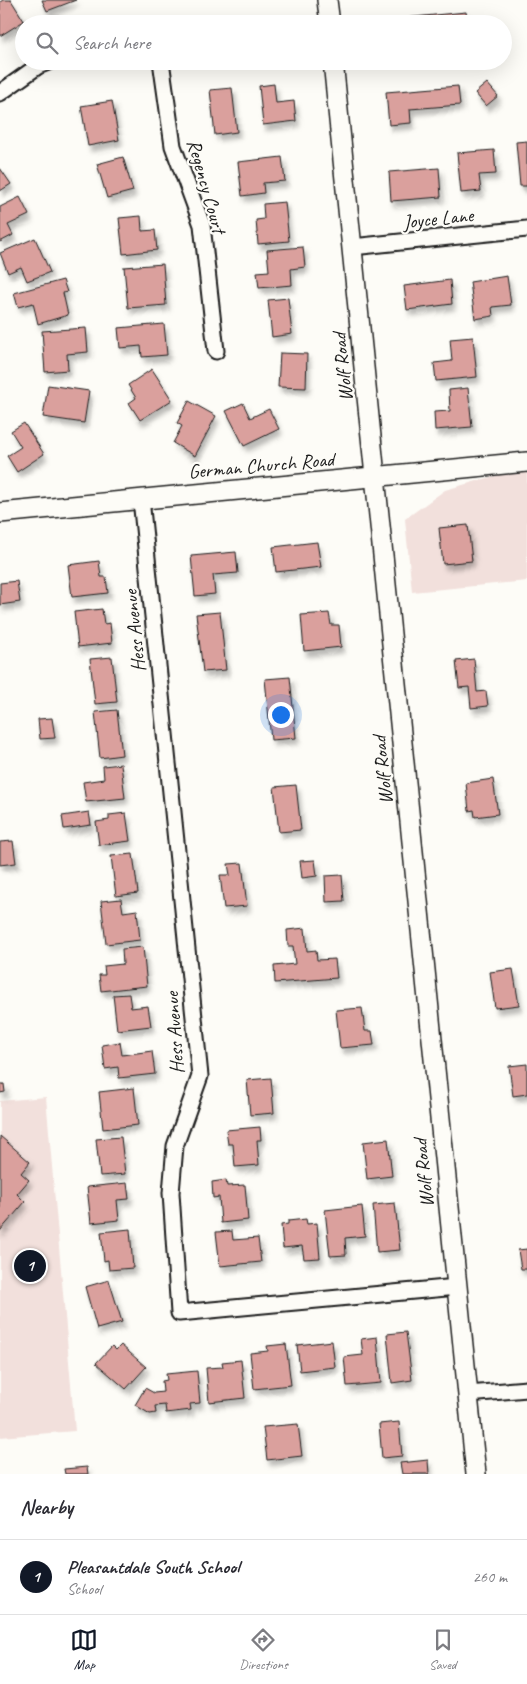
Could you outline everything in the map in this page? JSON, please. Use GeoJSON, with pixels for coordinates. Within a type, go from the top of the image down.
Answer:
{"type":"FeatureCollection","features":[{"type":"Feature","properties":{"kind":"street"},"geometry":{"type":"LineString","coordinates":[[327,0],[329,15]]}},
{"type":"Feature","properties":{"kind":"street"},"geometry":{"type":"LineString","coordinates":[[0,93],[32,70]]}},
{"type":"Feature","properties":{"kind":"street","name":"Regency Court"},"geometry":{"type":"LineString","coordinates":[[162,70],[173,146],[202,225],[216,351]]}},
{"type":"Feature","properties":{"kind":"street","name":"Wolf Road"},"geometry":{"type":"LineString","coordinates":[[334,70],[476,1474]]}},
{"type":"Feature","properties":{"kind":"street","name":"Joyce Lane"},"geometry":{"type":"LineString","coordinates":[[352,247],[527,229]]}},
{"type":"Feature","properties":{"kind":"street","name":"German Church Road"},"geometry":{"type":"LineString","coordinates":[[0,513],[526,462]]}},
{"type":"Feature","properties":{"kind":"street","name":"Hess Avenue"},"geometry":{"type":"LineString","coordinates":[[141,499],[200,1076],[175,1146],[171,1193],[179,1313],[457,1287]]}},
{"type":"Feature","properties":{"kind":"street"},"geometry":{"type":"LineString","coordinates":[[468,1394],[527,1388]]}},
{"type":"Feature","properties":{"kind":"shaded area"},"geometry":{"type":"Polygon","coordinates":[[[527,467],[527,581],[412,592],[405,519],[445,490],[527,467]]]}},
{"type":"Feature","properties":{"kind":"shaded area"},"geometry":{"type":"Polygon","coordinates":[[[46,1097],[75,1431],[0,1437],[0,1101],[46,1097]]]}},
{"type":"Feature","properties":{"kind":"building"},"geometry":{"type":"Polygon","coordinates":[[[11,0],[20,15],[15,15],[15,27],[0,36],[0,2],[11,0]]]}},
{"type":"Feature","properties":{"kind":"building"},"geometry":{"type":"Polygon","coordinates":[[[42,0],[76,0],[47,11],[42,0]]]}},
{"type":"Feature","properties":{"kind":"building"},"geometry":{"type":"Polygon","coordinates":[[[466,12],[466,15],[435,15],[466,12]]]}},
{"type":"Feature","properties":{"kind":"building"},"geometry":{"type":"Polygon","coordinates":[[[487,83],[498,96],[486,106],[475,93],[487,83]]]}},
{"type":"Feature","properties":{"kind":"building"},"geometry":{"type":"Polygon","coordinates":[[[274,84],[276,103],[294,101],[296,121],[263,125],[259,86],[274,84]]]}},
{"type":"Feature","properties":{"kind":"building"},"geometry":{"type":"Polygon","coordinates":[[[458,86],[460,105],[410,109],[411,123],[389,125],[386,92],[458,86]]]}},
{"type":"Feature","properties":{"kind":"building"},"geometry":{"type":"Polygon","coordinates":[[[232,88],[237,132],[215,135],[210,90],[232,88]]]}},
{"type":"Feature","properties":{"kind":"building"},"geometry":{"type":"Polygon","coordinates":[[[112,101],[119,140],[88,146],[81,106],[112,101]]]}},
{"type":"Feature","properties":{"kind":"building"},"geometry":{"type":"Polygon","coordinates":[[[527,141],[527,186],[520,186],[516,142],[527,141]]]}},
{"type":"Feature","properties":{"kind":"building"},"geometry":{"type":"Polygon","coordinates":[[[494,150],[496,174],[479,175],[481,191],[461,193],[457,153],[494,150]]]}},
{"type":"Feature","properties":{"kind":"building"},"geometry":{"type":"Polygon","coordinates":[[[123,157],[133,191],[107,198],[97,164],[123,157]]]}},
{"type":"Feature","properties":{"kind":"building"},"geometry":{"type":"Polygon","coordinates":[[[282,157],[285,181],[263,183],[264,193],[242,196],[238,162],[282,157]]]}},
{"type":"Feature","properties":{"kind":"building"},"geometry":{"type":"Polygon","coordinates":[[[0,168],[11,184],[0,191],[0,168]]]}},
{"type":"Feature","properties":{"kind":"building"},"geometry":{"type":"Polygon","coordinates":[[[439,168],[441,197],[391,201],[389,172],[439,168]]]}},
{"type":"Feature","properties":{"kind":"building"},"geometry":{"type":"Polygon","coordinates":[[[20,197],[29,215],[8,225],[13,235],[0,242],[0,207],[20,197]]]}},
{"type":"Feature","properties":{"kind":"building"},"geometry":{"type":"Polygon","coordinates":[[[285,202],[289,241],[258,244],[256,220],[264,219],[263,204],[285,202]]]}},
{"type":"Feature","properties":{"kind":"building"},"geometry":{"type":"Polygon","coordinates":[[[141,216],[142,231],[155,230],[157,250],[123,254],[119,218],[141,216]]]}},
{"type":"Feature","properties":{"kind":"building"},"geometry":{"type":"Polygon","coordinates":[[[35,238],[50,272],[27,281],[21,267],[8,273],[0,253],[35,238]]]}},
{"type":"Feature","properties":{"kind":"building"},"geometry":{"type":"Polygon","coordinates":[[[303,247],[305,267],[291,269],[292,285],[259,288],[257,272],[269,271],[267,250],[303,247]]]}},
{"type":"Feature","properties":{"kind":"building"},"geometry":{"type":"Polygon","coordinates":[[[163,264],[166,305],[128,308],[124,267],[163,264]]]}},
{"type":"Feature","properties":{"kind":"building"},"geometry":{"type":"Polygon","coordinates":[[[507,276],[511,305],[492,307],[493,316],[475,319],[470,282],[507,276]]]}},
{"type":"Feature","properties":{"kind":"building"},"geometry":{"type":"Polygon","coordinates":[[[63,280],[67,292],[63,293],[68,315],[38,324],[33,303],[18,307],[14,293],[63,280]]]}},
{"type":"Feature","properties":{"kind":"building"},"geometry":{"type":"Polygon","coordinates":[[[450,280],[452,304],[407,310],[404,286],[450,280]]]}},
{"type":"Feature","properties":{"kind":"building"},"geometry":{"type":"Polygon","coordinates":[[[288,298],[292,334],[272,337],[268,300],[288,298]]]}},
{"type":"Feature","properties":{"kind":"building"},"geometry":{"type":"Polygon","coordinates":[[[164,324],[167,355],[142,357],[141,346],[120,348],[118,328],[164,324]]]}},
{"type":"Feature","properties":{"kind":"building"},"geometry":{"type":"Polygon","coordinates":[[[86,328],[88,352],[67,354],[68,370],[45,372],[42,331],[86,328]]]}},
{"type":"Feature","properties":{"kind":"building"},"geometry":{"type":"Polygon","coordinates":[[[473,337],[477,377],[436,381],[434,363],[452,361],[450,339],[473,337]]]}},
{"type":"Feature","properties":{"kind":"building"},"geometry":{"type":"Polygon","coordinates":[[[280,353],[307,354],[306,388],[278,387],[280,353]]]}},
{"type":"Feature","properties":{"kind":"building"},"geometry":{"type":"Polygon","coordinates":[[[152,369],[172,400],[140,420],[129,403],[136,398],[128,385],[152,369]]]}},
{"type":"Feature","properties":{"kind":"building"},"geometry":{"type":"Polygon","coordinates":[[[48,385],[89,391],[84,423],[43,417],[48,385]]]}},
{"type":"Feature","properties":{"kind":"building"},"geometry":{"type":"Polygon","coordinates":[[[468,388],[472,427],[435,430],[434,412],[450,411],[449,390],[468,388]]]}},
{"type":"Feature","properties":{"kind":"building"},"geometry":{"type":"Polygon","coordinates":[[[189,401],[216,416],[195,456],[173,443],[182,426],[177,423],[189,401]]]}},
{"type":"Feature","properties":{"kind":"building"},"geometry":{"type":"Polygon","coordinates":[[[243,403],[250,418],[269,409],[279,429],[244,446],[226,411],[243,403]]]}},
{"type":"Feature","properties":{"kind":"building"},"geometry":{"type":"Polygon","coordinates":[[[24,423],[44,454],[17,472],[7,456],[21,447],[11,431],[24,423]]]}},
{"type":"Feature","properties":{"kind":"building"},"geometry":{"type":"Polygon","coordinates":[[[468,525],[472,561],[443,564],[439,528],[468,525]]]}},
{"type":"Feature","properties":{"kind":"building"},"geometry":{"type":"Polygon","coordinates":[[[317,542],[321,567],[276,572],[273,547],[317,542]]]}},
{"type":"Feature","properties":{"kind":"building"},"geometry":{"type":"Polygon","coordinates":[[[236,552],[238,573],[213,575],[215,594],[195,596],[191,556],[236,552]]]}},
{"type":"Feature","properties":{"kind":"building"},"geometry":{"type":"Polygon","coordinates":[[[99,561],[101,577],[106,577],[108,593],[72,597],[68,565],[99,561]]]}},
{"type":"Feature","properties":{"kind":"building"},"geometry":{"type":"Polygon","coordinates":[[[17,581],[20,602],[0,605],[0,583],[17,581]]]}},
{"type":"Feature","properties":{"kind":"building"},"geometry":{"type":"Polygon","coordinates":[[[102,609],[104,624],[110,623],[112,643],[78,647],[74,612],[102,609]]]}},
{"type":"Feature","properties":{"kind":"building"},"geometry":{"type":"Polygon","coordinates":[[[220,612],[226,670],[203,672],[196,614],[220,612]]]}},
{"type":"Feature","properties":{"kind":"building"},"geometry":{"type":"Polygon","coordinates":[[[329,613],[331,625],[339,625],[341,647],[304,651],[301,615],[329,613]]]}},
{"type":"Feature","properties":{"kind":"building"},"geometry":{"type":"Polygon","coordinates":[[[112,657],[117,702],[95,704],[90,659],[112,657]]]}},
{"type":"Feature","properties":{"kind":"building"},"geometry":{"type":"Polygon","coordinates":[[[474,659],[477,692],[486,691],[488,706],[471,708],[469,687],[459,688],[456,661],[474,659]]]}},
{"type":"Feature","properties":{"kind":"building"},"geometry":{"type":"Polygon","coordinates":[[[290,677],[296,738],[271,740],[265,679],[290,677]]]}},
{"type":"Feature","properties":{"kind":"building"},"geometry":{"type":"Polygon","coordinates":[[[117,710],[122,755],[100,758],[95,712],[117,710]]]}},
{"type":"Feature","properties":{"kind":"building"},"geometry":{"type":"Polygon","coordinates":[[[52,718],[55,738],[40,739],[38,719],[52,718]]]}},
{"type":"Feature","properties":{"kind":"building"},"geometry":{"type":"Polygon","coordinates":[[[121,764],[125,798],[86,802],[83,782],[104,779],[103,766],[121,764]]]}},
{"type":"Feature","properties":{"kind":"building"},"geometry":{"type":"Polygon","coordinates":[[[493,779],[498,814],[475,817],[474,810],[469,811],[466,783],[493,779]]]}},
{"type":"Feature","properties":{"kind":"building"},"geometry":{"type":"Polygon","coordinates":[[[296,785],[301,830],[279,832],[274,787],[296,785]]]}},
{"type":"Feature","properties":{"kind":"building"},"geometry":{"type":"Polygon","coordinates":[[[89,812],[91,825],[64,829],[62,816],[89,812]]]}},
{"type":"Feature","properties":{"kind":"building"},"geometry":{"type":"Polygon","coordinates":[[[126,813],[130,841],[99,845],[96,822],[109,820],[109,815],[126,813]]]}},
{"type":"Feature","properties":{"kind":"building"},"geometry":{"type":"Polygon","coordinates":[[[13,841],[16,863],[0,865],[0,842],[13,841]]]}},
{"type":"Feature","properties":{"kind":"building"},"geometry":{"type":"Polygon","coordinates":[[[133,854],[138,893],[116,896],[111,856],[133,854]]]}},
{"type":"Feature","properties":{"kind":"building"},"geometry":{"type":"Polygon","coordinates":[[[315,860],[317,876],[302,878],[300,861],[315,860]]]}},
{"type":"Feature","properties":{"kind":"building"},"geometry":{"type":"Polygon","coordinates":[[[242,863],[247,906],[224,908],[220,875],[230,875],[228,864],[242,863]]]}},
{"type":"Feature","properties":{"kind":"building"},"geometry":{"type":"Polygon","coordinates":[[[342,875],[344,901],[326,902],[325,876],[342,875]]]}},
{"type":"Feature","properties":{"kind":"building"},"geometry":{"type":"Polygon","coordinates":[[[121,899],[123,912],[137,910],[140,940],[106,944],[101,901],[121,899]]]}},
{"type":"Feature","properties":{"kind":"building"},"geometry":{"type":"Polygon","coordinates":[[[305,928],[307,951],[316,950],[317,960],[335,959],[337,978],[275,983],[274,966],[295,964],[293,946],[288,946],[287,930],[305,928]]]}},
{"type":"Feature","properties":{"kind":"building"},"geometry":{"type":"Polygon","coordinates":[[[143,947],[147,986],[101,991],[99,975],[105,975],[104,966],[123,964],[122,949],[143,947]]]}},
{"type":"Feature","properties":{"kind":"building"},"geometry":{"type":"Polygon","coordinates":[[[513,969],[519,1005],[495,1008],[490,972],[513,969]]]}},
{"type":"Feature","properties":{"kind":"building"},"geometry":{"type":"Polygon","coordinates":[[[129,994],[131,1008],[148,1006],[151,1026],[117,1030],[113,995],[129,994]]]}},
{"type":"Feature","properties":{"kind":"building"},"geometry":{"type":"Polygon","coordinates":[[[362,1008],[365,1031],[372,1031],[374,1045],[340,1048],[336,1010],[362,1008]]]}},
{"type":"Feature","properties":{"kind":"building"},"geometry":{"type":"Polygon","coordinates":[[[120,1042],[122,1055],[152,1051],[155,1074],[119,1078],[118,1067],[105,1069],[102,1045],[120,1042]]]}},
{"type":"Feature","properties":{"kind":"building"},"geometry":{"type":"Polygon","coordinates":[[[527,1064],[527,1094],[513,1096],[509,1066],[527,1064]]]}},
{"type":"Feature","properties":{"kind":"building"},"geometry":{"type":"Polygon","coordinates":[[[271,1078],[274,1113],[250,1115],[247,1080],[271,1078]]]}},
{"type":"Feature","properties":{"kind":"building"},"geometry":{"type":"Polygon","coordinates":[[[0,1084],[4,1084],[5,1092],[0,1093],[0,1084]]]}},
{"type":"Feature","properties":{"kind":"building"},"geometry":{"type":"Polygon","coordinates":[[[134,1088],[138,1125],[103,1129],[99,1092],[134,1088]]]}},
{"type":"Feature","properties":{"kind":"building"},"geometry":{"type":"Polygon","coordinates":[[[260,1127],[261,1140],[257,1140],[259,1165],[235,1167],[233,1144],[228,1144],[226,1130],[260,1127]]]}},
{"type":"Feature","properties":{"kind":"building"},"geometry":{"type":"Polygon","coordinates":[[[0,1136],[30,1162],[21,1173],[29,1180],[17,1194],[25,1202],[0,1231],[0,1136]]]}},
{"type":"Feature","properties":{"kind":"building"},"geometry":{"type":"Polygon","coordinates":[[[121,1137],[125,1174],[100,1176],[96,1139],[121,1137]]]}},
{"type":"Feature","properties":{"kind":"building"},"geometry":{"type":"Polygon","coordinates":[[[388,1139],[392,1176],[367,1179],[363,1142],[388,1139]]]}},
{"type":"Feature","properties":{"kind":"building"},"geometry":{"type":"Polygon","coordinates":[[[226,1180],[227,1186],[245,1185],[248,1220],[221,1223],[219,1197],[213,1198],[212,1182],[226,1180]]]}},
{"type":"Feature","properties":{"kind":"building"},"geometry":{"type":"Polygon","coordinates":[[[127,1183],[129,1199],[117,1200],[119,1220],[91,1223],[87,1187],[127,1183]]]}},
{"type":"Feature","properties":{"kind":"building"},"geometry":{"type":"Polygon","coordinates":[[[395,1203],[400,1250],[377,1252],[373,1205],[395,1203]]]}},
{"type":"Feature","properties":{"kind":"building"},"geometry":{"type":"Polygon","coordinates":[[[362,1206],[365,1236],[345,1238],[346,1255],[330,1256],[325,1210],[362,1206]]]}},
{"type":"Feature","properties":{"kind":"building"},"geometry":{"type":"Polygon","coordinates":[[[306,1219],[307,1224],[317,1223],[320,1258],[304,1259],[302,1246],[283,1248],[281,1225],[288,1224],[288,1221],[306,1219]]]}},
{"type":"Feature","properties":{"kind":"building"},"geometry":{"type":"Polygon","coordinates":[[[130,1229],[133,1268],[109,1270],[108,1260],[104,1261],[101,1232],[130,1229]]]}},
{"type":"Feature","properties":{"kind":"building"},"geometry":{"type":"Polygon","coordinates":[[[232,1231],[233,1240],[258,1238],[261,1262],[220,1266],[216,1232],[232,1231]]]}},
{"type":"Feature","properties":{"kind":"building"},"geometry":{"type":"Polygon","coordinates":[[[527,1249],[527,1269],[521,1269],[518,1250],[527,1249]]]}},
{"type":"Feature","properties":{"kind":"building"},"geometry":{"type":"Polygon","coordinates":[[[109,1280],[122,1322],[97,1329],[85,1287],[109,1280]]]}},
{"type":"Feature","properties":{"kind":"building"},"geometry":{"type":"Polygon","coordinates":[[[406,1332],[412,1380],[392,1383],[387,1334],[406,1332]]]}},
{"type":"Feature","properties":{"kind":"building"},"geometry":{"type":"Polygon","coordinates":[[[377,1337],[381,1383],[347,1386],[344,1357],[363,1355],[361,1339],[377,1337]]]}},
{"type":"Feature","properties":{"kind":"building"},"geometry":{"type":"Polygon","coordinates":[[[332,1341],[335,1367],[300,1371],[297,1345],[332,1341]]]}},
{"type":"Feature","properties":{"kind":"building"},"geometry":{"type":"Polygon","coordinates":[[[286,1344],[291,1385],[254,1389],[250,1353],[268,1351],[267,1346],[286,1344]]]}},
{"type":"Feature","properties":{"kind":"building"},"geometry":{"type":"Polygon","coordinates":[[[121,1345],[146,1367],[126,1389],[96,1363],[112,1346],[116,1350],[121,1345]]]}},
{"type":"Feature","properties":{"kind":"building"},"geometry":{"type":"Polygon","coordinates":[[[241,1360],[245,1398],[209,1402],[206,1368],[223,1367],[222,1362],[241,1360]]]}},
{"type":"Feature","properties":{"kind":"building"},"geometry":{"type":"Polygon","coordinates":[[[197,1371],[200,1403],[190,1404],[191,1410],[166,1413],[165,1405],[155,1406],[156,1413],[150,1414],[135,1405],[145,1388],[154,1393],[163,1392],[162,1381],[167,1380],[166,1374],[197,1371]]]}},
{"type":"Feature","properties":{"kind":"building"},"geometry":{"type":"Polygon","coordinates":[[[399,1422],[402,1456],[382,1458],[379,1424],[399,1422]]]}},
{"type":"Feature","properties":{"kind":"building"},"geometry":{"type":"Polygon","coordinates":[[[298,1424],[302,1456],[267,1460],[263,1427],[298,1424]]]}},
{"type":"Feature","properties":{"kind":"building"},"geometry":{"type":"Polygon","coordinates":[[[428,1460],[429,1474],[402,1474],[400,1463],[428,1460]]]}},
{"type":"Feature","properties":{"kind":"building"},"geometry":{"type":"Polygon","coordinates":[[[87,1467],[88,1474],[65,1474],[64,1469],[87,1467]]]}},
{"type":"Feature","properties":{"kind":"place","name":"Pleasantdale South School"},"geometry":{"type":"Point","coordinates":[30,1266]}}]}
